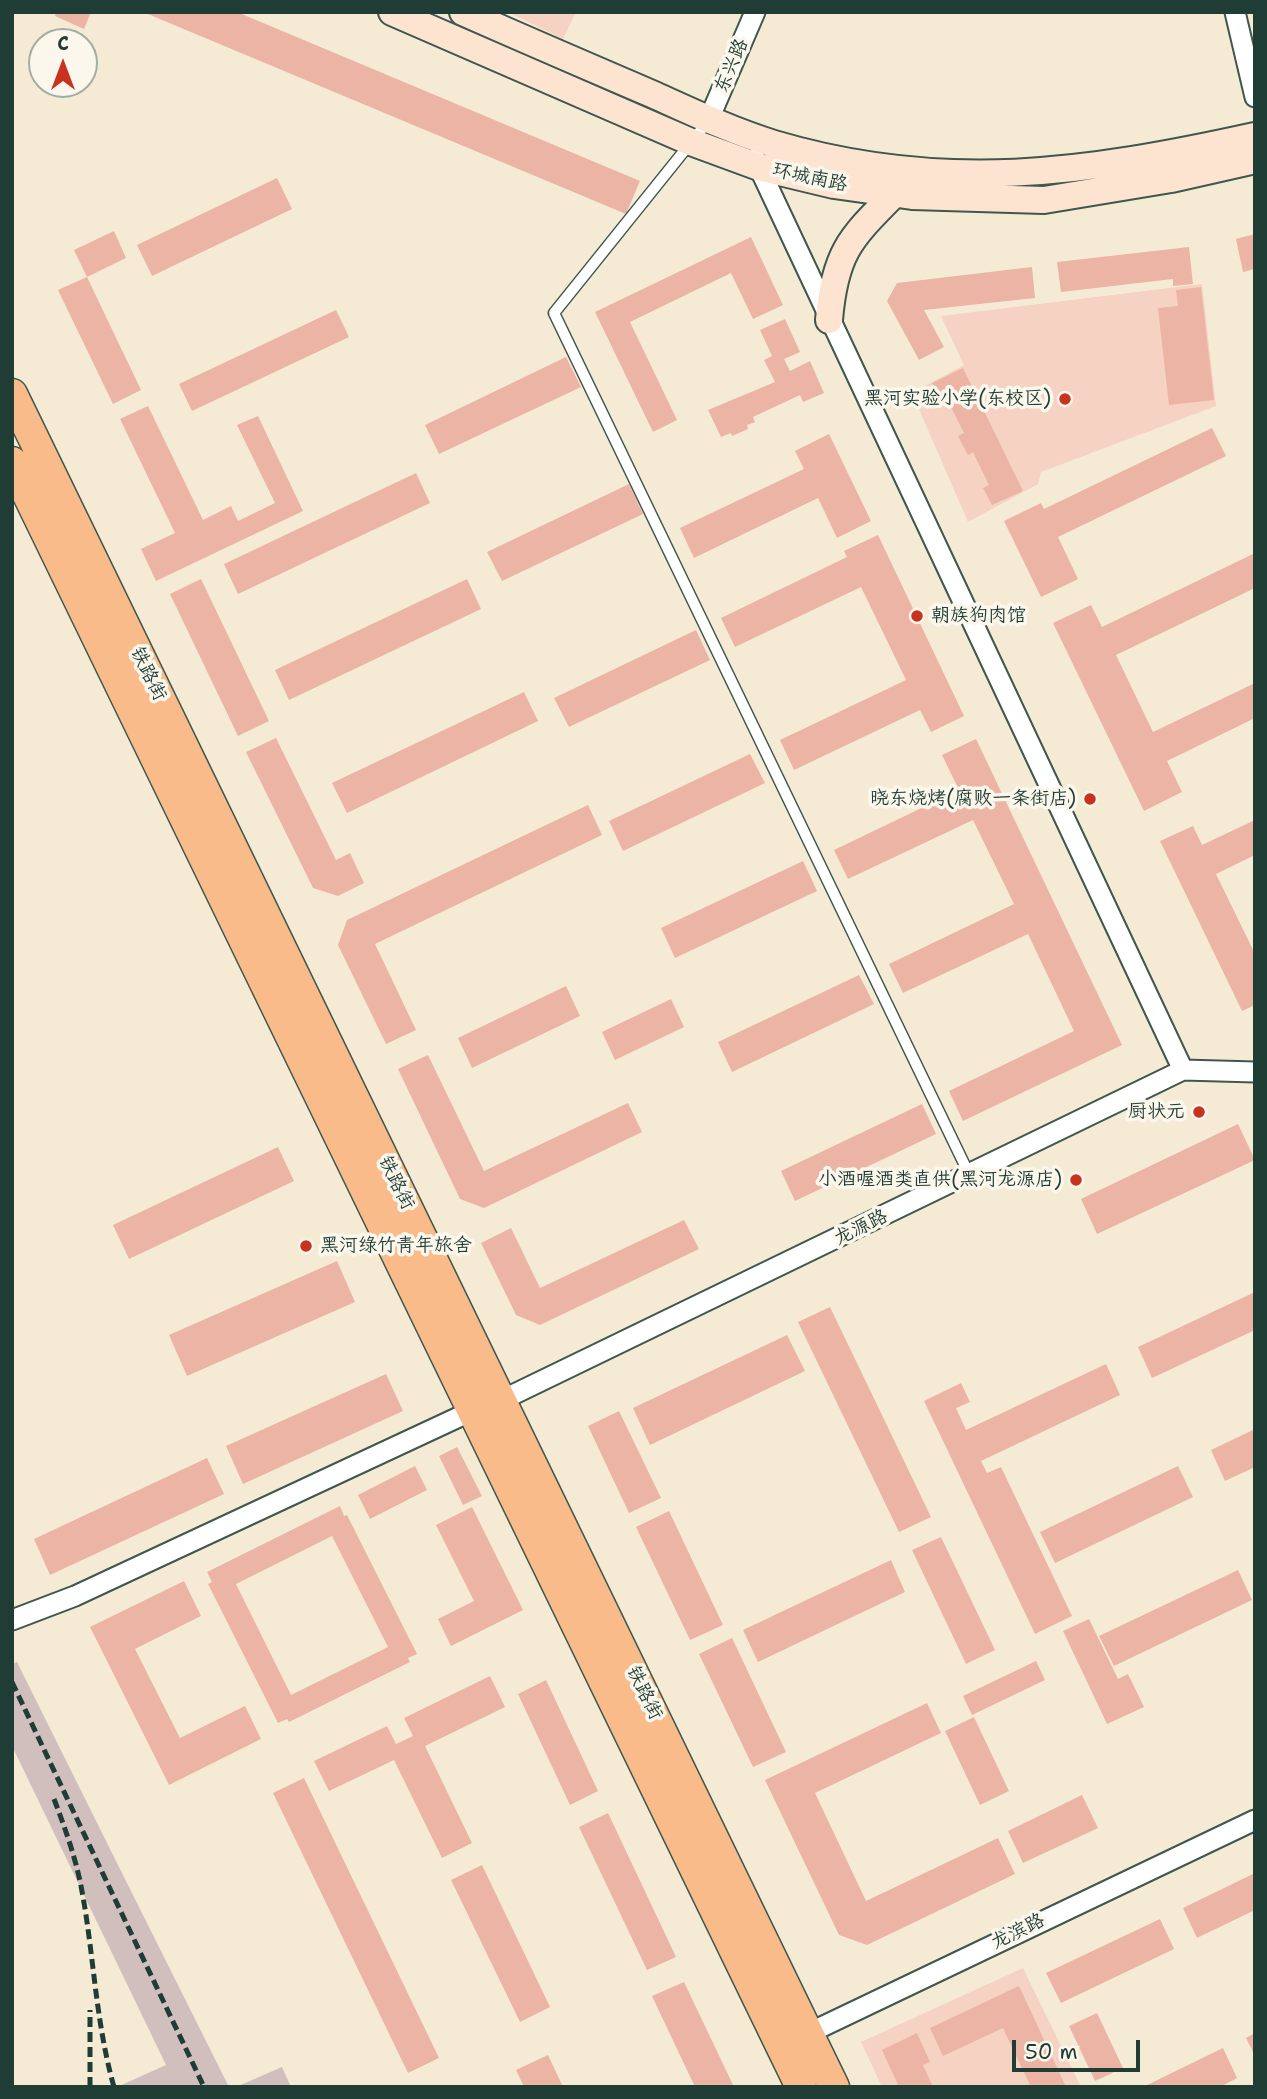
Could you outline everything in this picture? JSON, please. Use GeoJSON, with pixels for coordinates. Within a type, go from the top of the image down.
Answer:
{"type":"FeatureCollection","features":[{"type":"Feature","properties":{"kind":"main road","name":"环城南路"},"geometry":{"type":"LineString","coordinates":[[392,12],[691,142],[759,167],[893,194],[1044,200],[1171,180],[1255,160]]}},
{"type":"Feature","properties":{"kind":"main road","name":"环城南路"},"geometry":{"type":"LineString","coordinates":[[463,12],[709,120],[745,134],[842,160],[916,171],[983,175],[1068,170],[1166,156],[1255,136]]}},
{"type":"Feature","properties":{"kind":"main road"},"geometry":{"type":"LineString","coordinates":[[829,320],[832,282],[842,253],[916,171]]}},
{"type":"Feature","properties":{"kind":"main road","name":"铁路街"},"geometry":{"type":"LineString","coordinates":[[12,394],[834,2087]]}},
{"type":"Feature","properties":{"kind":"main road","name":"铁路街"},"geometry":{"type":"LineString","coordinates":[[12,463],[801,2087]]}},
{"type":"Feature","properties":{"kind":"main road","name":"龙滨路"},"geometry":{"type":"LineString","coordinates":[[782,2046],[808,2033]]}},
{"type":"Feature","properties":{"kind":"street","name":"东兴路"},"geometry":{"type":"LineString","coordinates":[[709,120],[755,12]]}},
{"type":"Feature","properties":{"kind":"street"},"geometry":{"type":"LineString","coordinates":[[1235,12],[1255,97]]}},
{"type":"Feature","properties":{"kind":"street"},"geometry":{"type":"LineString","coordinates":[[745,134],[829,320],[1183,1070]]}},
{"type":"Feature","properties":{"kind":"street","name":"龙源路"},"geometry":{"type":"LineString","coordinates":[[12,1620],[75,1597],[472,1411],[502,1400],[970,1176],[1183,1070],[1255,1072]]}},
{"type":"Feature","properties":{"kind":"street","name":"龙滨路"},"geometry":{"type":"LineString","coordinates":[[808,2033],[1255,1820]]}},
{"type":"Feature","properties":{"kind":"lane"},"geometry":{"type":"LineString","coordinates":[[709,120],[554,313],[970,1176]]}},
{"type":"Feature","properties":{"kind":"shaded area"},"geometry":{"type":"Polygon","coordinates":[[[508,12],[576,12],[563,39],[508,12]]]}},
{"type":"Feature","properties":{"kind":"shaded area","name":"黑河实验小学(东校区)"},"geometry":{"type":"Polygon","coordinates":[[[1202,284],[1216,406],[1041,472],[1038,484],[968,522],[912,393],[964,365],[941,316],[1202,284]]]}},
{"type":"Feature","properties":{"kind":"shaded area"},"geometry":{"type":"Polygon","coordinates":[[[17,1662],[229,2087],[117,2087],[166,2065],[12,1746],[12,1664],[17,1662]]]}},
{"type":"Feature","properties":{"kind":"shaded area"},"geometry":{"type":"Polygon","coordinates":[[[1023,1968],[1081,2087],[882,2087],[861,2042],[1023,1968]]]}},
{"type":"Feature","properties":{"kind":"shaded area"},"geometry":{"type":"Polygon","coordinates":[[[282,2067],[291,2087],[236,2087],[282,2067]]]}},
{"type":"Feature","properties":{"kind":"building"},"geometry":{"type":"Polygon","coordinates":[[[56,12],[91,12],[84,28],[55,16],[56,12]]]}},
{"type":"Feature","properties":{"kind":"building"},"geometry":{"type":"Polygon","coordinates":[[[143,12],[237,12],[640,181],[626,214],[143,12]]]}},
{"type":"Feature","properties":{"kind":"building"},"geometry":{"type":"Polygon","coordinates":[[[277,178],[292,209],[152,276],[137,245],[277,178]]]}},
{"type":"Feature","properties":{"kind":"building"},"geometry":{"type":"Polygon","coordinates":[[[114,231],[126,258],[87,277],[74,250],[114,231]]]}},
{"type":"Feature","properties":{"kind":"building"},"geometry":{"type":"Polygon","coordinates":[[[1255,234],[1255,269],[1243,272],[1236,239],[1255,234]]]}},
{"type":"Feature","properties":{"kind":"building"},"geometry":{"type":"Polygon","coordinates":[[[751,237],[783,305],[753,319],[731,273],[630,322],[677,420],[653,432],[595,312],[751,237]]]}},
{"type":"Feature","properties":{"kind":"building"},"geometry":{"type":"Polygon","coordinates":[[[1189,247],[1193,284],[1173,286],[1173,279],[1061,292],[1057,262],[1189,247]]]}},
{"type":"Feature","properties":{"kind":"building"},"geometry":{"type":"Polygon","coordinates":[[[1032,267],[1035,298],[924,310],[944,347],[919,360],[887,301],[897,283],[1032,267]]]}},
{"type":"Feature","properties":{"kind":"building"},"geometry":{"type":"Polygon","coordinates":[[[87,277],[141,390],[113,404],[58,290],[87,277]]]}},
{"type":"Feature","properties":{"kind":"building"},"geometry":{"type":"Polygon","coordinates":[[[1201,287],[1214,400],[1169,405],[1158,308],[1178,306],[1176,290],[1201,287]]]}},
{"type":"Feature","properties":{"kind":"building"},"geometry":{"type":"Polygon","coordinates":[[[336,310],[349,337],[192,411],[179,384],[336,310]]]}},
{"type":"Feature","properties":{"kind":"building"},"geometry":{"type":"Polygon","coordinates":[[[785,319],[800,352],[784,359],[790,371],[810,361],[824,393],[803,402],[800,395],[753,417],[755,422],[747,425],[748,429],[732,436],[731,433],[721,437],[708,410],[775,382],[764,360],[772,356],[760,330],[785,319]]]}},
{"type":"Feature","properties":{"kind":"building"},"geometry":{"type":"Polygon","coordinates":[[[566,357],[581,387],[439,454],[425,425],[566,357]]]}},
{"type":"Feature","properties":{"kind":"building"},"geometry":{"type":"Polygon","coordinates":[[[963,368],[1023,491],[992,505],[983,488],[989,485],[973,452],[968,455],[958,436],[964,433],[946,397],[941,399],[932,383],[963,368]]]}},
{"type":"Feature","properties":{"kind":"building"},"geometry":{"type":"Polygon","coordinates":[[[148,406],[203,520],[231,506],[238,521],[275,503],[237,425],[258,416],[303,511],[156,581],[141,549],[175,533],[120,419],[148,406]]]}},
{"type":"Feature","properties":{"kind":"building"},"geometry":{"type":"Polygon","coordinates":[[[1212,428],[1226,456],[1058,537],[1078,579],[1041,597],[1004,521],[1041,503],[1044,509],[1212,428]]]}},
{"type":"Feature","properties":{"kind":"building"},"geometry":{"type":"Polygon","coordinates":[[[829,434],[871,521],[837,538],[818,498],[694,558],[680,528],[804,469],[795,451],[829,434]]]}},
{"type":"Feature","properties":{"kind":"building"},"geometry":{"type":"Polygon","coordinates":[[[416,473],[430,503],[238,594],[224,564],[416,473]]]}},
{"type":"Feature","properties":{"kind":"building"},"geometry":{"type":"Polygon","coordinates":[[[629,484],[643,514],[502,581],[487,552],[629,484]]]}},
{"type":"Feature","properties":{"kind":"building"},"geometry":{"type":"Polygon","coordinates":[[[878,535],[964,716],[931,732],[920,710],[794,770],[780,740],[906,680],[861,587],[735,647],[721,618],[847,557],[844,551],[878,535]]]}},
{"type":"Feature","properties":{"kind":"building"},"geometry":{"type":"Polygon","coordinates":[[[1255,553],[1255,588],[1116,655],[1153,732],[1255,683],[1255,718],[1167,761],[1182,792],[1144,811],[1053,623],[1091,605],[1102,627],[1255,553]]]}},
{"type":"Feature","properties":{"kind":"building"},"geometry":{"type":"Polygon","coordinates":[[[201,579],[269,721],[238,736],[170,594],[201,579]]]}},
{"type":"Feature","properties":{"kind":"building"},"geometry":{"type":"Polygon","coordinates":[[[467,579],[481,609],[289,700],[275,670],[467,579]]]}},
{"type":"Feature","properties":{"kind":"building"},"geometry":{"type":"Polygon","coordinates":[[[696,630],[710,660],[569,727],[554,698],[696,630]]]}},
{"type":"Feature","properties":{"kind":"building"},"geometry":{"type":"Polygon","coordinates":[[[524,692],[538,721],[347,813],[332,783],[524,692]]]}},
{"type":"Feature","properties":{"kind":"building"},"geometry":{"type":"Polygon","coordinates":[[[276,738],[336,860],[350,853],[364,883],[338,896],[313,888],[246,752],[276,738]]]}},
{"type":"Feature","properties":{"kind":"building"},"geometry":{"type":"Polygon","coordinates":[[[976,739],[1122,1045],[963,1121],[949,1091],[1074,1031],[1028,934],[903,993],[889,964],[1014,904],[973,820],[848,879],[834,850],[959,790],[942,755],[976,739]]]}},
{"type":"Feature","properties":{"kind":"building"},"geometry":{"type":"Polygon","coordinates":[[[750,754],[765,783],[623,851],[609,821],[750,754]]]}},
{"type":"Feature","properties":{"kind":"building"},"geometry":{"type":"Polygon","coordinates":[[[588,805],[602,835],[375,944],[416,1030],[386,1044],[338,945],[347,920],[588,805]]]}},
{"type":"Feature","properties":{"kind":"building"},"geometry":{"type":"Polygon","coordinates":[[[1255,820],[1255,855],[1216,874],[1255,954],[1255,1005],[1242,1011],[1160,841],[1193,826],[1202,845],[1255,820]]]}},
{"type":"Feature","properties":{"kind":"building"},"geometry":{"type":"Polygon","coordinates":[[[803,861],[817,891],[675,958],[661,928],[803,861]]]}},
{"type":"Feature","properties":{"kind":"building"},"geometry":{"type":"Polygon","coordinates":[[[859,975],[874,1004],[732,1072],[718,1042],[859,975]]]}},
{"type":"Feature","properties":{"kind":"building"},"geometry":{"type":"Polygon","coordinates":[[[566,986],[580,1016],[472,1068],[458,1038],[566,986]]]}},
{"type":"Feature","properties":{"kind":"building"},"geometry":{"type":"Polygon","coordinates":[[[671,999],[684,1027],[615,1060],[602,1032],[671,999]]]}},
{"type":"Feature","properties":{"kind":"building"},"geometry":{"type":"Polygon","coordinates":[[[428,1055],[484,1171],[628,1103],[642,1132],[484,1208],[460,1199],[398,1069],[428,1055]]]}},
{"type":"Feature","properties":{"kind":"building"},"geometry":{"type":"Polygon","coordinates":[[[922,1104],[936,1134],[795,1201],[781,1171],[922,1104]]]}},
{"type":"Feature","properties":{"kind":"building"},"geometry":{"type":"Polygon","coordinates":[[[1238,1124],[1255,1160],[1097,1234],[1081,1199],[1238,1124]]]}},
{"type":"Feature","properties":{"kind":"building"},"geometry":{"type":"Polygon","coordinates":[[[278,1147],[294,1181],[129,1259],[113,1225],[278,1147]]]}},
{"type":"Feature","properties":{"kind":"building"},"geometry":{"type":"Polygon","coordinates":[[[684,1220],[699,1249],[540,1325],[516,1315],[481,1243],[511,1228],[540,1288],[684,1220]]]}},
{"type":"Feature","properties":{"kind":"building"},"geometry":{"type":"Polygon","coordinates":[[[337,1261],[355,1302],[187,1376],[169,1335],[337,1261]]]}},
{"type":"Feature","properties":{"kind":"building"},"geometry":{"type":"Polygon","coordinates":[[[1255,1292],[1255,1330],[1152,1378],[1138,1347],[1255,1292]]]}},
{"type":"Feature","properties":{"kind":"building"},"geometry":{"type":"Polygon","coordinates":[[[830,1307],[931,1517],[899,1532],[798,1322],[830,1307]]]}},
{"type":"Feature","properties":{"kind":"building"},"geometry":{"type":"Polygon","coordinates":[[[787,1335],[805,1371],[650,1445],[633,1408],[787,1335]]]}},
{"type":"Feature","properties":{"kind":"building"},"geometry":{"type":"Polygon","coordinates":[[[1106,1364],[1120,1395],[981,1461],[987,1473],[1001,1467],[1072,1616],[1035,1634],[924,1401],[961,1383],[970,1402],[956,1408],[966,1430],[1106,1364]]]}},
{"type":"Feature","properties":{"kind":"building"},"geometry":{"type":"Polygon","coordinates":[[[386,1374],[403,1411],[243,1484],[226,1446],[386,1374]]]}},
{"type":"Feature","properties":{"kind":"building"},"geometry":{"type":"Polygon","coordinates":[[[619,1411],[661,1498],[629,1513],[588,1426],[619,1411]]]}},
{"type":"Feature","properties":{"kind":"building"},"geometry":{"type":"Polygon","coordinates":[[[1255,1429],[1255,1467],[1225,1481],[1211,1450],[1255,1429]]]}},
{"type":"Feature","properties":{"kind":"building"},"geometry":{"type":"Polygon","coordinates":[[[457,1447],[482,1496],[463,1505],[439,1456],[457,1447]]]}},
{"type":"Feature","properties":{"kind":"building"},"geometry":{"type":"Polygon","coordinates":[[[207,1458],[224,1494],[50,1575],[34,1539],[207,1458]]]}},
{"type":"Feature","properties":{"kind":"building"},"geometry":{"type":"Polygon","coordinates":[[[415,1466],[427,1490],[370,1519],[358,1495],[415,1466]]]}},
{"type":"Feature","properties":{"kind":"building"},"geometry":{"type":"Polygon","coordinates":[[[1178,1466],[1193,1497],[1055,1563],[1040,1532],[1178,1466]]]}},
{"type":"Feature","properties":{"kind":"building"},"geometry":{"type":"Polygon","coordinates":[[[340,1506],[417,1654],[408,1658],[410,1662],[289,1722],[287,1719],[278,1723],[208,1584],[212,1582],[207,1572],[340,1506]],[[332,1536],[236,1584],[291,1695],[388,1647],[332,1536]]]}},
{"type":"Feature","properties":{"kind":"building"},"geometry":{"type":"Polygon","coordinates":[[[472,1507],[523,1610],[451,1646],[438,1619],[474,1601],[436,1525],[472,1507]]]}},
{"type":"Feature","properties":{"kind":"building"},"geometry":{"type":"Polygon","coordinates":[[[669,1511],[723,1625],[690,1640],[636,1527],[669,1511]]]}},
{"type":"Feature","properties":{"kind":"building"},"geometry":{"type":"Polygon","coordinates":[[[941,1537],[995,1650],[966,1664],[912,1550],[941,1537]]]}},
{"type":"Feature","properties":{"kind":"building"},"geometry":{"type":"Polygon","coordinates":[[[891,1560],[905,1592],[758,1662],[743,1630],[891,1560]]]}},
{"type":"Feature","properties":{"kind":"building"},"geometry":{"type":"Polygon","coordinates":[[[1238,1570],[1252,1600],[1114,1666],[1099,1636],[1238,1570]]]}},
{"type":"Feature","properties":{"kind":"building"},"geometry":{"type":"Polygon","coordinates":[[[184,1581],[201,1616],[135,1649],[180,1738],[245,1706],[261,1739],[169,1785],[90,1627],[184,1581]]]}},
{"type":"Feature","properties":{"kind":"building"},"geometry":{"type":"Polygon","coordinates":[[[1089,1619],[1118,1679],[1128,1674],[1144,1707],[1107,1724],[1063,1631],[1089,1619]]]}},
{"type":"Feature","properties":{"kind":"building"},"geometry":{"type":"Polygon","coordinates":[[[732,1638],[786,1752],[753,1767],[699,1654],[732,1638]]]}},
{"type":"Feature","properties":{"kind":"building"},"geometry":{"type":"Polygon","coordinates":[[[1036,1661],[1045,1680],[972,1715],[963,1696],[1036,1661]]]}},
{"type":"Feature","properties":{"kind":"building"},"geometry":{"type":"Polygon","coordinates":[[[490,1676],[505,1707],[425,1746],[472,1843],[442,1858],[394,1760],[329,1791],[314,1761],[387,1726],[396,1744],[413,1736],[404,1718],[490,1676]]]}},
{"type":"Feature","properties":{"kind":"building"},"geometry":{"type":"Polygon","coordinates":[[[546,1680],[598,1791],[570,1805],[518,1694],[546,1680]]]}},
{"type":"Feature","properties":{"kind":"building"},"geometry":{"type":"Polygon","coordinates":[[[927,1703],[941,1733],[815,1793],[866,1901],[998,1838],[1015,1874],[867,1945],[839,1935],[765,1780],[927,1703]]]}},
{"type":"Feature","properties":{"kind":"building"},"geometry":{"type":"Polygon","coordinates":[[[974,1717],[1009,1791],[980,1805],[945,1731],[974,1717]]]}},
{"type":"Feature","properties":{"kind":"building"},"geometry":{"type":"Polygon","coordinates":[[[304,1778],[439,2058],[408,2073],[273,1793],[304,1778]]]}},
{"type":"Feature","properties":{"kind":"building"},"geometry":{"type":"Polygon","coordinates":[[[1082,1795],[1098,1828],[1023,1863],[1008,1831],[1082,1795]]]}},
{"type":"Feature","properties":{"kind":"building"},"geometry":{"type":"Polygon","coordinates":[[[608,1813],[676,1957],[647,1970],[579,1827],[608,1813]]]}},
{"type":"Feature","properties":{"kind":"building"},"geometry":{"type":"Polygon","coordinates":[[[482,1865],[550,2007],[520,2022],[451,1880],[482,1865]]]}},
{"type":"Feature","properties":{"kind":"building"},"geometry":{"type":"Polygon","coordinates":[[[1255,1873],[1255,1910],[1197,1938],[1183,1908],[1255,1873]]]}},
{"type":"Feature","properties":{"kind":"building"},"geometry":{"type":"Polygon","coordinates":[[[1160,1919],[1174,1949],[1061,2003],[1046,1973],[1160,1919]]]}},
{"type":"Feature","properties":{"kind":"building"},"geometry":{"type":"Polygon","coordinates":[[[684,1982],[734,2087],[695,2087],[652,1996],[684,1982]]]}},
{"type":"Feature","properties":{"kind":"building"},"geometry":{"type":"Polygon","coordinates":[[[1019,1986],[1066,2087],[1031,2087],[1003,2028],[943,2056],[930,2028],[1019,1986]]]}},
{"type":"Feature","properties":{"kind":"building"},"geometry":{"type":"Polygon","coordinates":[[[1097,2013],[1123,2068],[1095,2081],[1069,2026],[1097,2013]]]}},
{"type":"Feature","properties":{"kind":"building"},"geometry":{"type":"Polygon","coordinates":[[[917,2033],[930,2062],[923,2065],[933,2087],[899,2087],[882,2050],[917,2033]]]}},
{"type":"Feature","properties":{"kind":"building"},"geometry":{"type":"Polygon","coordinates":[[[1255,2033],[1255,2056],[1246,2038],[1255,2033]]]}},
{"type":"Feature","properties":{"kind":"building"},"geometry":{"type":"Polygon","coordinates":[[[1223,2048],[1237,2078],[1220,2087],[1143,2087],[1223,2048]]]}},
{"type":"Feature","properties":{"kind":"building"},"geometry":{"type":"Polygon","coordinates":[[[548,2055],[563,2087],[524,2087],[516,2070],[548,2055]]]}},
{"type":"Feature","properties":{"kind":"railway"},"geometry":{"type":"LineString","coordinates":[[12,1682],[204,2087]]}},
{"type":"Feature","properties":{"kind":"railway"},"geometry":{"type":"LineString","coordinates":[[54,1799],[81,1886],[103,2037],[114,2087]]}},
{"type":"Feature","properties":{"kind":"railway"},"geometry":{"type":"LineString","coordinates":[[90,2010],[90,2087]]}},
{"type":"Feature","properties":{"kind":"place","name":"黑河实验小学(东校区)"},"geometry":{"type":"Point","coordinates":[1065,399]}},
{"type":"Feature","properties":{"kind":"place","name":"朝族狗肉馆"},"geometry":{"type":"Point","coordinates":[917,616]}},
{"type":"Feature","properties":{"kind":"place","name":"晓东烧烤(腐败一条街店)"},"geometry":{"type":"Point","coordinates":[1090,799]}},
{"type":"Feature","properties":{"kind":"place","name":"厨状元"},"geometry":{"type":"Point","coordinates":[1199,1112]}},
{"type":"Feature","properties":{"kind":"place","name":"小酒喔酒类直供(黑河龙源店)"},"geometry":{"type":"Point","coordinates":[1076,1180]}},
{"type":"Feature","properties":{"kind":"place","name":"黑河绿竹青年旅舍"},"geometry":{"type":"Point","coordinates":[306,1246]}}]}
